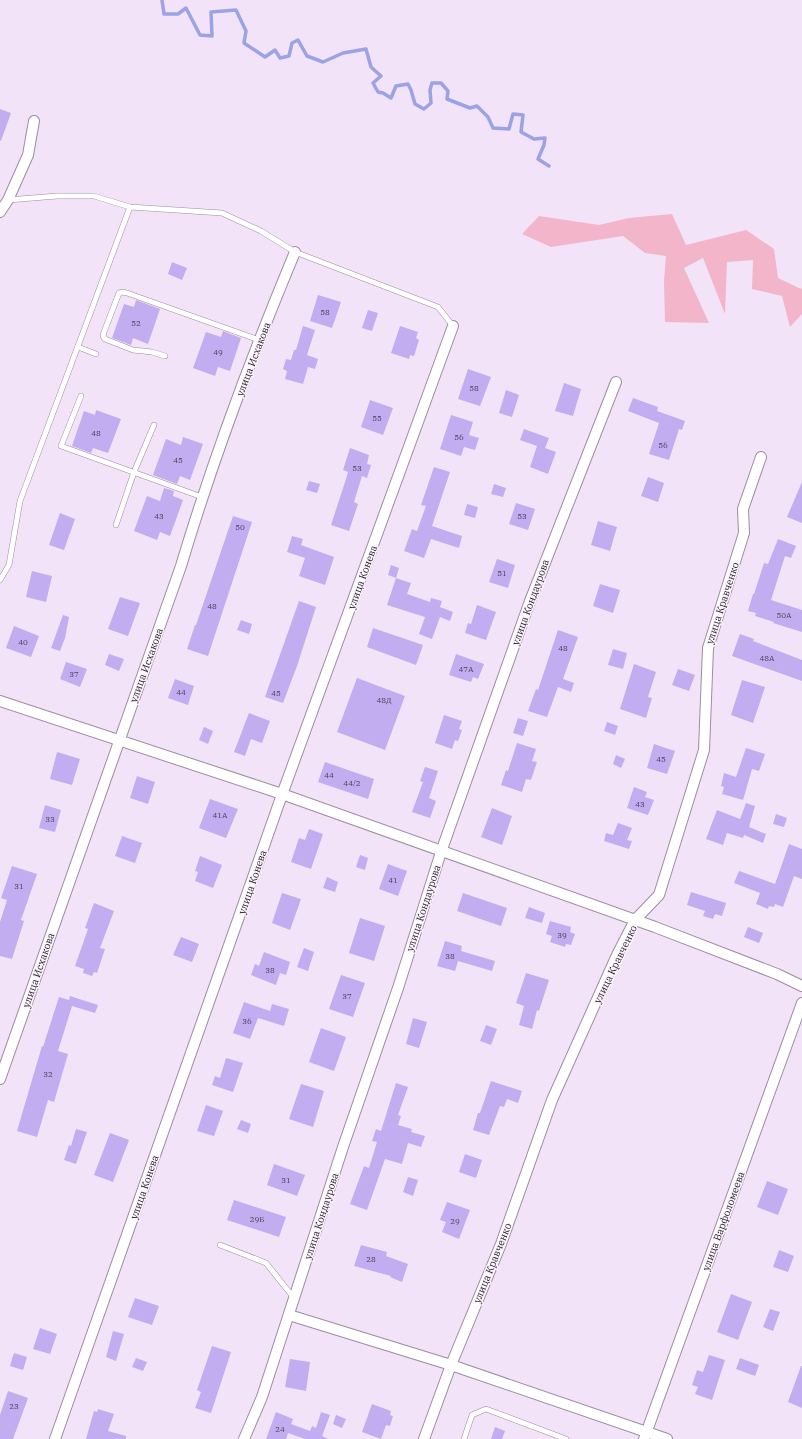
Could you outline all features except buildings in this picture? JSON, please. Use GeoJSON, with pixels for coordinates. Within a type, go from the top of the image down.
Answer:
{"type":"FeatureCollection","features":[{"type":"Feature","properties":{"kind":"street"},"geometry":{"type":"LineString","coordinates":[[0,212],[8,200],[28,154],[34,121]]}},
{"type":"Feature","properties":{"kind":"street","name":"улица Исхакова"},"geometry":{"type":"LineString","coordinates":[[0,1078],[182,566],[202,497],[259,340],[295,252]]}},
{"type":"Feature","properties":{"kind":"street","name":"улица Конева"},"geometry":{"type":"LineString","coordinates":[[55,1439],[282,794],[453,326]]}},
{"type":"Feature","properties":{"kind":"street","name":"улица Кондаурова"},"geometry":{"type":"LineString","coordinates":[[244,1439],[262,1397],[343,1147],[398,988],[441,852],[530,601],[616,382]]}},
{"type":"Feature","properties":{"kind":"street","name":"улица Кравченко"},"geometry":{"type":"LineString","coordinates":[[424,1439],[451,1365],[501,1244],[552,1100],[616,955],[636,920],[659,895],[704,750],[708,648],[744,533],[743,509],[761,456]]}},
{"type":"Feature","properties":{"kind":"street"},"geometry":{"type":"LineString","coordinates":[[0,701],[282,794],[441,852],[636,920],[777,974],[802,986]]}},
{"type":"Feature","properties":{"kind":"street","name":"улица Варфоломеева"},"geometry":{"type":"LineString","coordinates":[[646,1435],[802,1003]]}},
{"type":"Feature","properties":{"kind":"street"},"geometry":{"type":"LineString","coordinates":[[289,1315],[451,1365],[646,1435],[667,1439]]}},
{"type":"Feature","properties":{"kind":"lane"},"geometry":{"type":"LineString","coordinates":[[8,200],[57,196],[94,196],[130,207],[222,213],[261,232],[295,252],[438,307],[453,326]]}},
{"type":"Feature","properties":{"kind":"lane"},"geometry":{"type":"LineString","coordinates":[[0,580],[9,565],[20,501],[130,207]]}},
{"type":"Feature","properties":{"kind":"lane"},"geometry":{"type":"LineString","coordinates":[[165,356],[152,352],[133,350],[104,339],[104,332],[119,293],[127,293],[259,340]]}},
{"type":"Feature","properties":{"kind":"lane"},"geometry":{"type":"LineString","coordinates":[[78,347],[96,354]]}},
{"type":"Feature","properties":{"kind":"lane"},"geometry":{"type":"LineString","coordinates":[[81,396],[61,446],[202,497]]}},
{"type":"Feature","properties":{"kind":"lane"},"geometry":{"type":"LineString","coordinates":[[116,525],[134,472],[154,425]]}},
{"type":"Feature","properties":{"kind":"lane"},"geometry":{"type":"LineString","coordinates":[[220,1246],[266,1263],[294,1299]]}},
{"type":"Feature","properties":{"kind":"lane"},"geometry":{"type":"LineString","coordinates":[[464,1439],[472,1415],[486,1409],[566,1439]]}},
{"type":"Feature","properties":{"kind":"shaded area"},"geometry":{"type":"Polygon","coordinates":[[[672,214],[686,245],[746,230],[774,249],[778,278],[801,289],[802,288],[802,314],[790,327],[782,296],[752,289],[753,260],[727,262],[725,314],[703,258],[684,268],[709,323],[665,322],[664,281],[666,256],[645,253],[623,236],[551,247],[522,234],[539,216],[599,225],[629,218],[672,214]]]}},
{"type":"Feature","properties":{"kind":"waterway"},"geometry":{"type":"LineString","coordinates":[[162,0],[164,14],[178,14],[186,8],[200,35],[212,36],[211,12],[236,10],[246,31],[244,43],[265,57],[275,50],[280,58],[289,56],[292,43],[298,40],[307,56],[323,62],[343,53],[366,49],[371,67],[381,76],[373,83],[378,92],[391,98],[396,86],[408,84],[415,104],[424,109],[431,103],[430,90],[432,83],[441,83],[448,91],[447,99],[470,108],[477,106],[488,117],[493,128],[509,129],[513,114],[523,115],[521,132],[534,139],[545,138],[544,145],[538,159],[549,166]]}}]}
